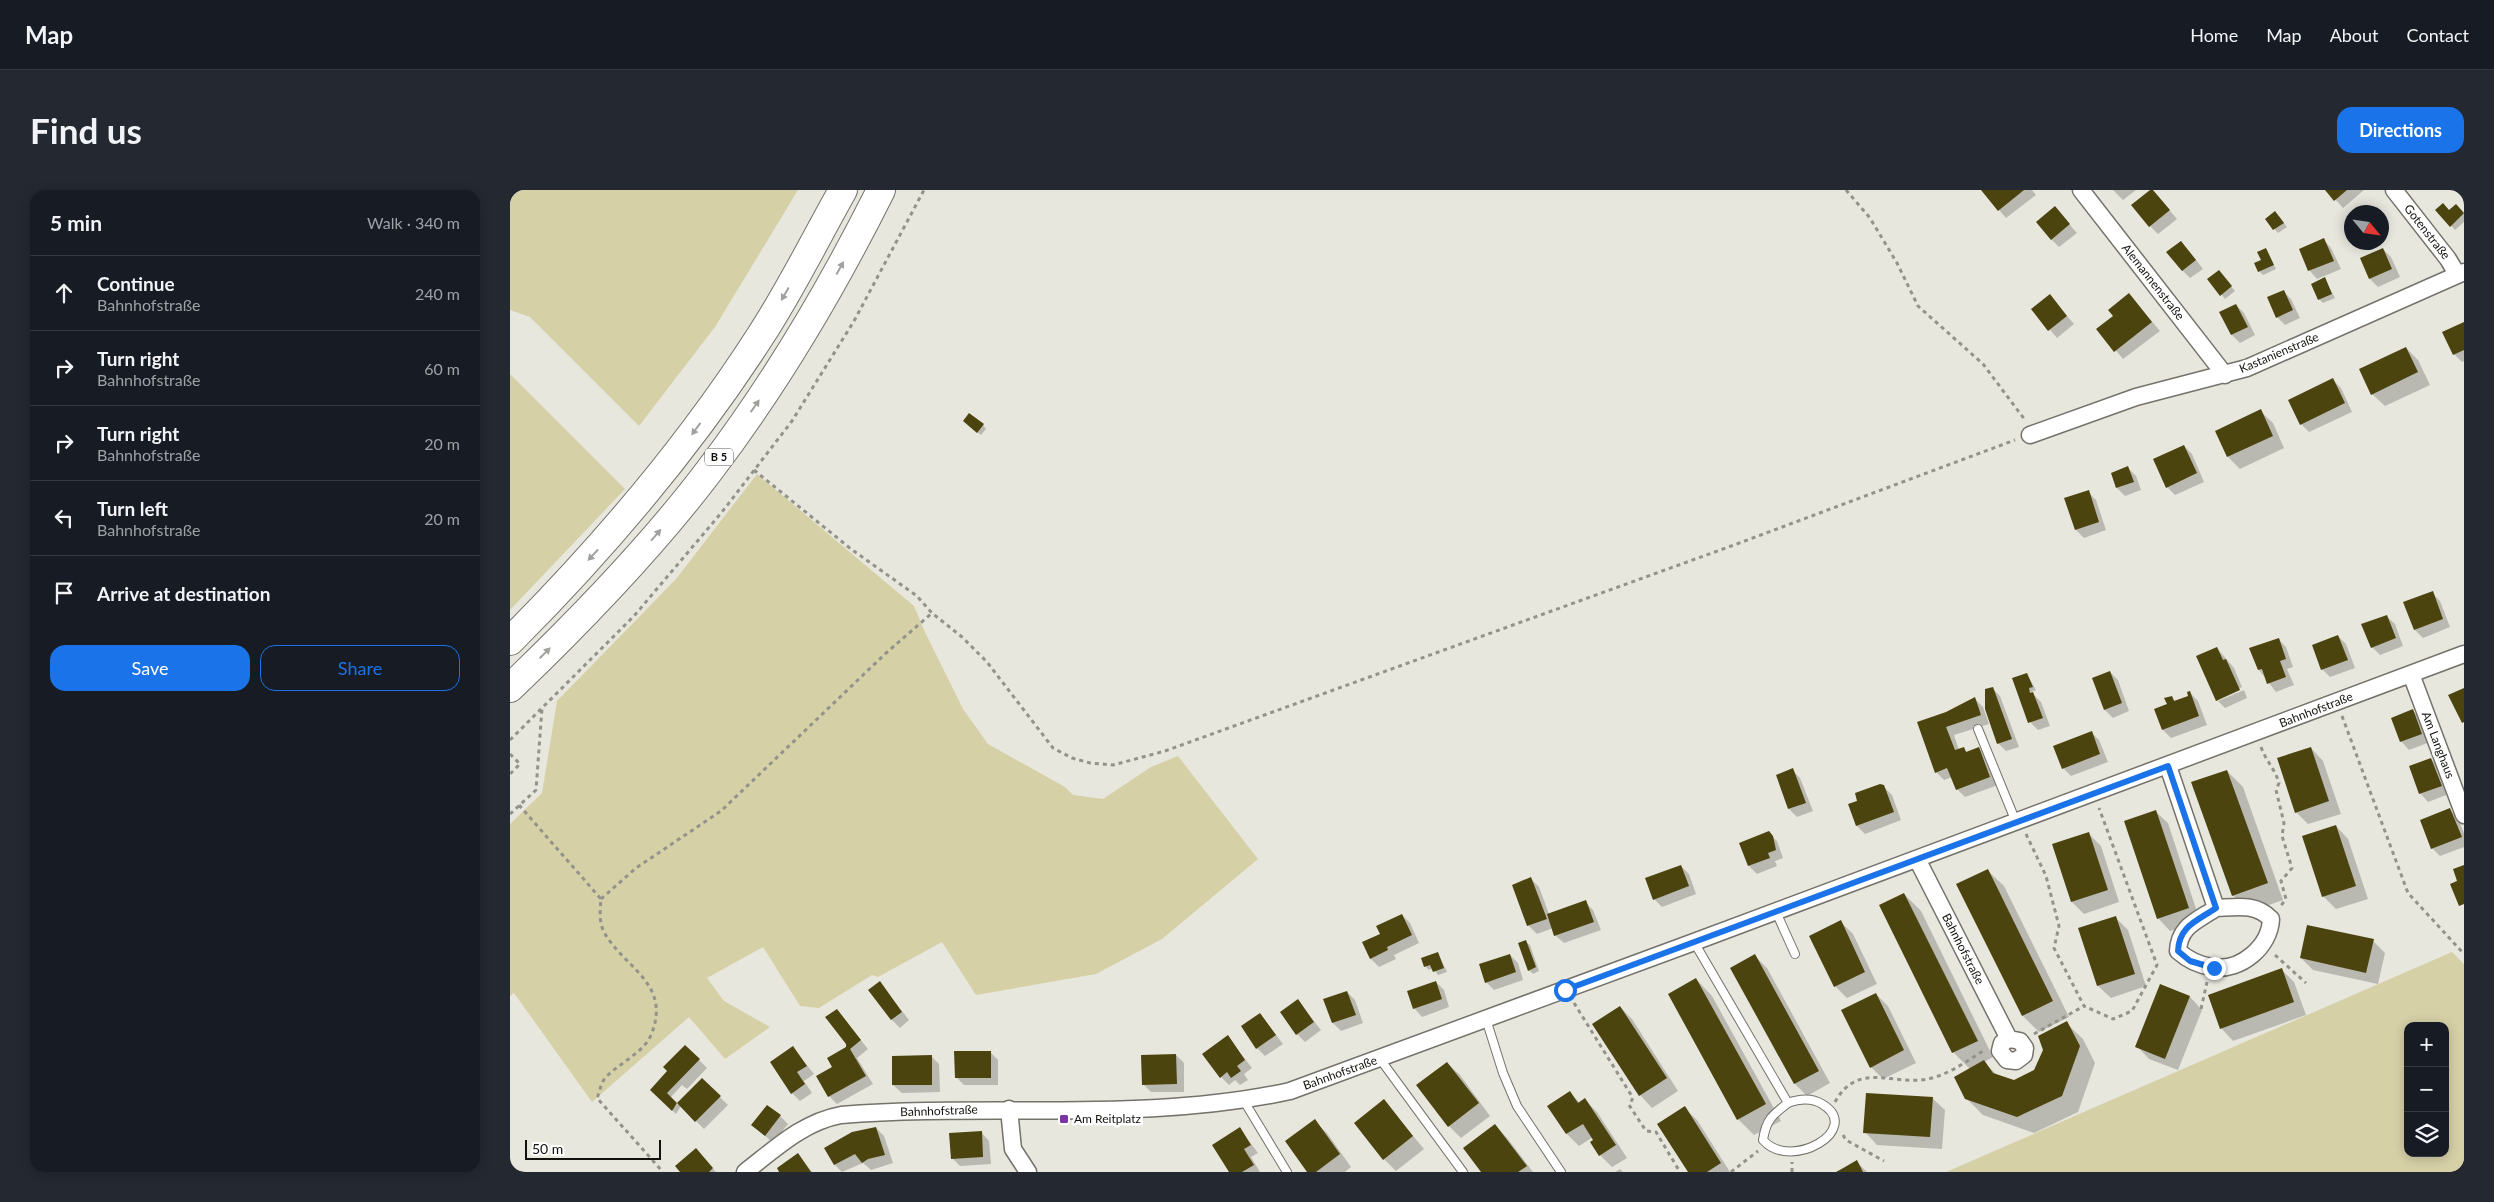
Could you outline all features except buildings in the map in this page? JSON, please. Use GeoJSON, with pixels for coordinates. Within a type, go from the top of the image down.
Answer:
{"type":"FeatureCollection","features":[{"type":"Feature","properties":{"kind":"highway","name":"B 5"},"geometry":{"type":"LineString","coordinates":[[510,641],[602,546],[678,454],[762,333],[843,190]]}},
{"type":"Feature","properties":{"kind":"highway","name":"B 5"},"geometry":{"type":"LineString","coordinates":[[510,688],[614,582],[709,471],[758,402],[805,330],[857,237],[880,190]]}},
{"type":"Feature","properties":{"kind":"street","name":"Alemannenstraße"},"geometry":{"type":"LineString","coordinates":[[2081,190],[2226,375]]}},
{"type":"Feature","properties":{"kind":"street","name":"Gotenstraße"},"geometry":{"type":"LineString","coordinates":[[2394,190],[2461,273]]}},
{"type":"Feature","properties":{"kind":"street","name":"Kastanienstraße"},"geometry":{"type":"LineString","coordinates":[[2030,435],[2136,397],[2247,368],[2461,273]]}},
{"type":"Feature","properties":{"kind":"street","name":"Bahnhofstraße"},"geometry":{"type":"LineString","coordinates":[[745,1172],[801,1130],[827,1118],[856,1114],[1009,1109],[1136,1109],[1244,1101],[1290,1091],[1776,912],[2464,654]]}},
{"type":"Feature","properties":{"kind":"street","name":"Am Langhaus"},"geometry":{"type":"LineString","coordinates":[[2411,674],[2464,815]]}},
{"type":"Feature","properties":{"kind":"street"},"geometry":{"type":"LineString","coordinates":[[2168,766],[2216,908]]}},
{"type":"Feature","properties":{"kind":"street","name":"Bahnhofstraße"},"geometry":{"type":"LineString","coordinates":[[1917,859],[2010,1044]]}},
{"type":"Feature","properties":{"kind":"street"},"geometry":{"type":"LineString","coordinates":[[2253,907],[2263,911],[2270,919],[2270,932],[2263,944],[2249,958],[2233,965],[2210,966],[2190,961],[2178,951],[2178,939],[2184,930],[2216,908],[2253,907]]}},
{"type":"Feature","properties":{"kind":"street"},"geometry":{"type":"LineString","coordinates":[[1009,1109],[1013,1149],[1028,1172]]}},
{"type":"Feature","properties":{"kind":"lane"},"geometry":{"type":"LineString","coordinates":[[1978,729],[2018,821]]}},
{"type":"Feature","properties":{"kind":"lane"},"geometry":{"type":"LineString","coordinates":[[1776,912],[1795,954]]}},
{"type":"Feature","properties":{"kind":"lane"},"geometry":{"type":"LineString","coordinates":[[1694,942],[1788,1102]]}},
{"type":"Feature","properties":{"kind":"lane"},"geometry":{"type":"LineString","coordinates":[[1486,1019],[1503,1073],[1517,1106],[1562,1172]]}},
{"type":"Feature","properties":{"kind":"lane"},"geometry":{"type":"LineString","coordinates":[[1380,1058],[1463,1172]]}},
{"type":"Feature","properties":{"kind":"lane"},"geometry":{"type":"LineString","coordinates":[[1797,1100],[1817,1101],[1832,1113],[1835,1131],[1825,1146],[1800,1159],[1787,1160],[1771,1153],[1763,1140],[1766,1124],[1788,1102],[1797,1100]]}},
{"type":"Feature","properties":{"kind":"lane"},"geometry":{"type":"LineString","coordinates":[[1244,1101],[1287,1172]]}},
{"type":"Feature","properties":{"kind":"path"},"geometry":{"type":"LineString","coordinates":[[754,470],[851,549],[917,596],[932,613],[962,637],[986,662],[1053,748],[1072,758],[1090,763],[1113,765],[1165,751],[2030,435],[2024,418],[1983,364],[1918,306],[1897,263],[1870,218],[1846,190]]}},
{"type":"Feature","properties":{"kind":"path"},"geometry":{"type":"LineString","coordinates":[[601,899],[636,868],[721,811],[885,654],[932,613]]}},
{"type":"Feature","properties":{"kind":"path"},"geometry":{"type":"LineString","coordinates":[[2336,702],[2408,893],[2464,954]]}},
{"type":"Feature","properties":{"kind":"path"},"geometry":{"type":"LineString","coordinates":[[510,814],[536,790],[542,708]]}},
{"type":"Feature","properties":{"kind":"path"},"geometry":{"type":"LineString","coordinates":[[2255,733],[2266,762],[2275,770],[2279,783],[2276,790],[2284,824],[2282,836],[2292,868],[2281,881],[2286,899],[2270,919]]}},
{"type":"Feature","properties":{"kind":"path"},"geometry":{"type":"LineString","coordinates":[[510,754],[520,764],[510,774]]}},
{"type":"Feature","properties":{"kind":"path"},"geometry":{"type":"LineString","coordinates":[[2018,821],[2046,876],[2059,926],[2054,948],[2084,1006],[2113,1018],[2132,1012],[2157,965],[2094,793]]}},
{"type":"Feature","properties":{"kind":"path"},"geometry":{"type":"LineString","coordinates":[[519,805],[601,899],[600,915],[603,930],[645,978],[656,1006],[651,1035],[643,1046],[602,1082],[597,1098],[662,1172]]}},
{"type":"Feature","properties":{"kind":"path"},"geometry":{"type":"LineString","coordinates":[[2263,944],[2306,984]]}},
{"type":"Feature","properties":{"kind":"path"},"geometry":{"type":"LineString","coordinates":[[2201,1009],[2210,966]]}},
{"type":"Feature","properties":{"kind":"path"},"geometry":{"type":"LineString","coordinates":[[1565,990],[1633,1098],[1630,1105],[1646,1131],[1656,1132],[1680,1172]]}},
{"type":"Feature","properties":{"kind":"path"},"geometry":{"type":"LineString","coordinates":[[1884,1161],[1846,1140],[1832,1113],[1842,1090],[1856,1079],[1882,1077],[1913,1080],[1931,1078],[1950,1072],[1986,1049],[2027,1038],[2084,1006]]}},
{"type":"Feature","properties":{"kind":"path"},"geometry":{"type":"LineString","coordinates":[[1731,1172],[1766,1145]]}},
{"type":"Feature","properties":{"kind":"shaded area"},"geometry":{"type":"Polygon","coordinates":[[[510,190],[798,190],[715,327],[639,426],[530,317],[510,310],[510,190]]]}},
{"type":"Feature","properties":{"kind":"shaded area"},"geometry":{"type":"Polygon","coordinates":[[[510,374],[625,489],[510,610],[510,374]]]}},
{"type":"Feature","properties":{"kind":"shaded area"},"geometry":{"type":"Polygon","coordinates":[[[757,474],[914,606],[963,709],[988,744],[1065,787],[1073,795],[1103,799],[1151,767],[1178,756],[1258,859],[1162,939],[1096,974],[976,995],[942,942],[878,977],[872,975],[819,1008],[800,1006],[763,947],[707,978],[724,1001],[770,1027],[725,1059],[689,1017],[592,1102],[514,993],[510,996],[510,824],[542,793],[557,701],[676,579],[757,474]]]}},
{"type":"Feature","properties":{"kind":"shaded area"},"geometry":{"type":"Polygon","coordinates":[[[2452,952],[2464,964],[2464,1172],[1946,1172],[2452,952]]]}},
{"type":"Feature","properties":{"kind":"place","name":"Am Reitplatz"},"geometry":{"type":"Point","coordinates":[1064,1119]}},
{"type":"Feature","properties":{"kind":"route"},"geometry":{"type":"LineString","coordinates":[[1565,990],[2168,766],[2216,908],[2184,930],[2178,939],[2178,951],[2190,961],[2214,968]]}}]}
